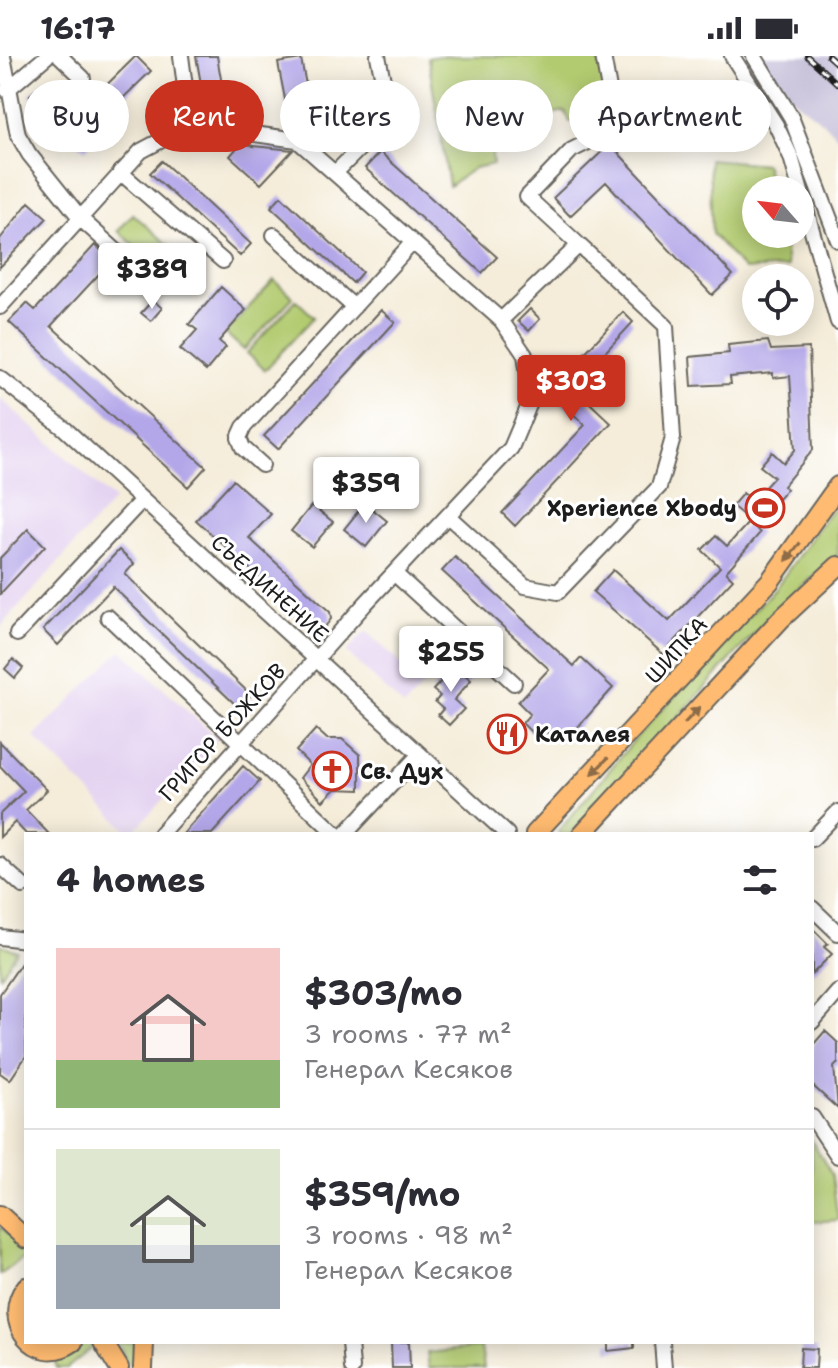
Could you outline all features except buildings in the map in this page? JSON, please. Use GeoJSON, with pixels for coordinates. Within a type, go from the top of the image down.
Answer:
{"type":"FeatureCollection","features":[{"type":"Feature","properties":{"kind":"main road","name":"ШИПКА"},"geometry":{"type":"LineString","coordinates":[[537,832],[770,581],[838,486]]}},
{"type":"Feature","properties":{"kind":"main road"},"geometry":{"type":"LineString","coordinates":[[584,832],[781,619],[838,566]]}},
{"type":"Feature","properties":{"kind":"main road"},"geometry":{"type":"LineString","coordinates":[[0,1214],[24,1222]]}},
{"type":"Feature","properties":{"kind":"main road"},"geometry":{"type":"LineString","coordinates":[[0,1214],[24,1237]]}},
{"type":"Feature","properties":{"kind":"main road"},"geometry":{"type":"LineString","coordinates":[[13,1320],[14,1306],[24,1290]]}},
{"type":"Feature","properties":{"kind":"main road"},"geometry":{"type":"LineString","coordinates":[[0,1303],[24,1340]]}},
{"type":"Feature","properties":{"kind":"main road"},"geometry":{"type":"LineString","coordinates":[[30,1345],[43,1351],[57,1351],[69,1344]]}},
{"type":"Feature","properties":{"kind":"main road"},"geometry":{"type":"LineString","coordinates":[[104,1344],[119,1368]]}},
{"type":"Feature","properties":{"kind":"main road"},"geometry":{"type":"LineString","coordinates":[[143,1368],[144,1344]]}},
{"type":"Feature","properties":{"kind":"main road"},"geometry":{"type":"LineString","coordinates":[[30,1345],[45,1368]]}},
{"type":"Feature","properties":{"kind":"street"},"geometry":{"type":"LineString","coordinates":[[3,56],[7,90],[18,135],[82,220],[155,286]]}},
{"type":"Feature","properties":{"kind":"street"},"geometry":{"type":"LineString","coordinates":[[7,90],[47,56]]}},
{"type":"Feature","properties":{"kind":"street"},"geometry":{"type":"LineString","coordinates":[[60,56],[83,78]]}},
{"type":"Feature","properties":{"kind":"street"},"geometry":{"type":"LineString","coordinates":[[181,56],[184,80]]}},
{"type":"Feature","properties":{"kind":"street"},"geometry":{"type":"LineString","coordinates":[[335,173],[368,140],[387,100],[378,56]]}},
{"type":"Feature","properties":{"kind":"street"},"geometry":{"type":"LineString","coordinates":[[448,516],[525,586],[558,592],[659,487],[673,438],[666,326],[527,197],[572,150],[616,128],[603,56]]}},
{"type":"Feature","properties":{"kind":"street"},"geometry":{"type":"LineString","coordinates":[[732,56],[776,125],[798,176],[812,170]]}},
{"type":"Feature","properties":{"kind":"street"},"geometry":{"type":"LineString","coordinates":[[754,56],[791,117],[838,240]]}},
{"type":"Feature","properties":{"kind":"street","name":"ГРИГОР БОЖКОВ"},"geometry":{"type":"LineString","coordinates":[[162,832],[394,573],[511,448],[532,398],[525,355],[501,320],[297,140],[264,135]]}},
{"type":"Feature","properties":{"kind":"street"},"geometry":{"type":"LineString","coordinates":[[0,307],[82,220],[120,172],[145,149]]}},
{"type":"Feature","properties":{"kind":"street"},"geometry":{"type":"LineString","coordinates":[[120,172],[223,261]]}},
{"type":"Feature","properties":{"kind":"street"},"geometry":{"type":"LineString","coordinates":[[814,234],[838,322]]}},
{"type":"Feature","properties":{"kind":"street"},"geometry":{"type":"LineString","coordinates":[[274,235],[354,307]]}},
{"type":"Feature","properties":{"kind":"street"},"geometry":{"type":"LineString","coordinates":[[262,465],[243,448],[239,438],[244,427],[413,242]]}},
{"type":"Feature","properties":{"kind":"street"},"geometry":{"type":"LineString","coordinates":[[501,320],[579,245]]}},
{"type":"Feature","properties":{"kind":"street","name":"СЪЕДИНЕНИЕ"},"geometry":{"type":"LineString","coordinates":[[0,378],[65,429],[505,832]]}},
{"type":"Feature","properties":{"kind":"street"},"geometry":{"type":"LineString","coordinates":[[17,634],[142,500]]}},
{"type":"Feature","properties":{"kind":"street"},"geometry":{"type":"LineString","coordinates":[[394,573],[514,683]]}},
{"type":"Feature","properties":{"kind":"street"},"geometry":{"type":"LineString","coordinates":[[108,617],[334,832]]}},
{"type":"Feature","properties":{"kind":"street"},"geometry":{"type":"LineString","coordinates":[[347,832],[420,754]]}},
{"type":"Feature","properties":{"kind":"street"},"geometry":{"type":"LineString","coordinates":[[814,837],[838,812]]}},
{"type":"Feature","properties":{"kind":"street"},"geometry":{"type":"LineString","coordinates":[[0,865],[23,886]]}},
{"type":"Feature","properties":{"kind":"street"},"geometry":{"type":"LineString","coordinates":[[814,910],[838,933]]}},
{"type":"Feature","properties":{"kind":"street"},"geometry":{"type":"LineString","coordinates":[[0,937],[24,940]]}},
{"type":"Feature","properties":{"kind":"street"},"geometry":{"type":"LineString","coordinates":[[814,1020],[838,992]]}},
{"type":"Feature","properties":{"kind":"street"},"geometry":{"type":"LineString","coordinates":[[814,1120],[838,1156]]}},
{"type":"Feature","properties":{"kind":"street"},"geometry":{"type":"LineString","coordinates":[[350,1344],[352,1368]]}},
{"type":"Feature","properties":{"kind":"street"},"geometry":{"type":"LineString","coordinates":[[662,1344],[664,1368]]}},
{"type":"Feature","properties":{"kind":"shaded area"},"geometry":{"type":"Polygon","coordinates":[[[739,56],[838,56],[838,137],[826,125],[739,56]]]}},
{"type":"Feature","properties":{"kind":"shaded area"},"geometry":{"type":"Polygon","coordinates":[[[0,398],[114,500],[0,628],[0,398]]]}},
{"type":"Feature","properties":{"kind":"shaded area"},"geometry":{"type":"Polygon","coordinates":[[[366,631],[424,685],[404,707],[346,652],[366,631]]]}},
{"type":"Feature","properties":{"kind":"shaded area"},"geometry":{"type":"Polygon","coordinates":[[[121,650],[218,739],[133,832],[129,832],[34,737],[121,650]]]}},
{"type":"Feature","properties":{"kind":"green space"},"geometry":{"type":"Polygon","coordinates":[[[598,56],[603,80],[569,80],[569,120],[565,111],[553,114],[553,80],[436,80],[436,107],[428,58],[598,56]]]}},
{"type":"Feature","properties":{"kind":"green space"},"geometry":{"type":"Polygon","coordinates":[[[443,152],[492,152],[493,164],[474,168],[449,186],[443,152]]]}},
{"type":"Feature","properties":{"kind":"green space"},"geometry":{"type":"Polygon","coordinates":[[[709,159],[765,164],[769,176],[742,176],[742,248],[785,248],[787,264],[742,264],[742,268],[712,234],[709,159]]]}},
{"type":"Feature","properties":{"kind":"green space"},"geometry":{"type":"Polygon","coordinates":[[[133,214],[179,254],[164,271],[118,231],[133,214]]]}},
{"type":"Feature","properties":{"kind":"green space"},"geometry":{"type":"Polygon","coordinates":[[[274,280],[293,297],[244,350],[225,333],[274,280]]]}},
{"type":"Feature","properties":{"kind":"green space"},"geometry":{"type":"Polygon","coordinates":[[[296,300],[314,317],[265,370],[247,353],[296,300]]]}},
{"type":"Feature","properties":{"kind":"green space"},"geometry":{"type":"Polygon","coordinates":[[[838,501],[838,554],[771,615],[574,832],[558,832],[641,732],[776,587],[838,501]]]}},
{"type":"Feature","properties":{"kind":"green space"},"geometry":{"type":"Polygon","coordinates":[[[0,944],[17,951],[0,976],[0,944]]]}},
{"type":"Feature","properties":{"kind":"green space"},"geometry":{"type":"Polygon","coordinates":[[[814,1144],[832,1175],[838,1220],[814,1222],[814,1144]]]}},
{"type":"Feature","properties":{"kind":"green space"},"geometry":{"type":"Polygon","coordinates":[[[0,1227],[24,1246],[24,1257],[0,1275],[0,1227]]]}},
{"type":"Feature","properties":{"kind":"green space"},"geometry":{"type":"Polygon","coordinates":[[[78,1344],[97,1344],[67,1368],[56,1368],[55,1361],[78,1344]]]}},
{"type":"Feature","properties":{"kind":"green space"},"geometry":{"type":"Polygon","coordinates":[[[119,1344],[138,1344],[137,1368],[131,1368],[119,1344]]]}},
{"type":"Feature","properties":{"kind":"green space"},"geometry":{"type":"Polygon","coordinates":[[[481,1347],[484,1368],[429,1368],[427,1353],[481,1347]]]}},
{"type":"Feature","properties":{"kind":"railway"},"geometry":{"type":"LineString","coordinates":[[807,56],[838,84]]}},
{"type":"Feature","properties":{"kind":"railway"},"geometry":{"type":"LineString","coordinates":[[828,56],[838,65]]}},
{"type":"Feature","properties":{"kind":"place","name":"Xperience Xbody"},"geometry":{"type":"Point","coordinates":[765,508]}},
{"type":"Feature","properties":{"kind":"place","name":"Каталея"},"geometry":{"type":"Point","coordinates":[507,734]}},
{"type":"Feature","properties":{"kind":"place","name":"Св. Дух"},"geometry":{"type":"Point","coordinates":[332,771]}}]}
